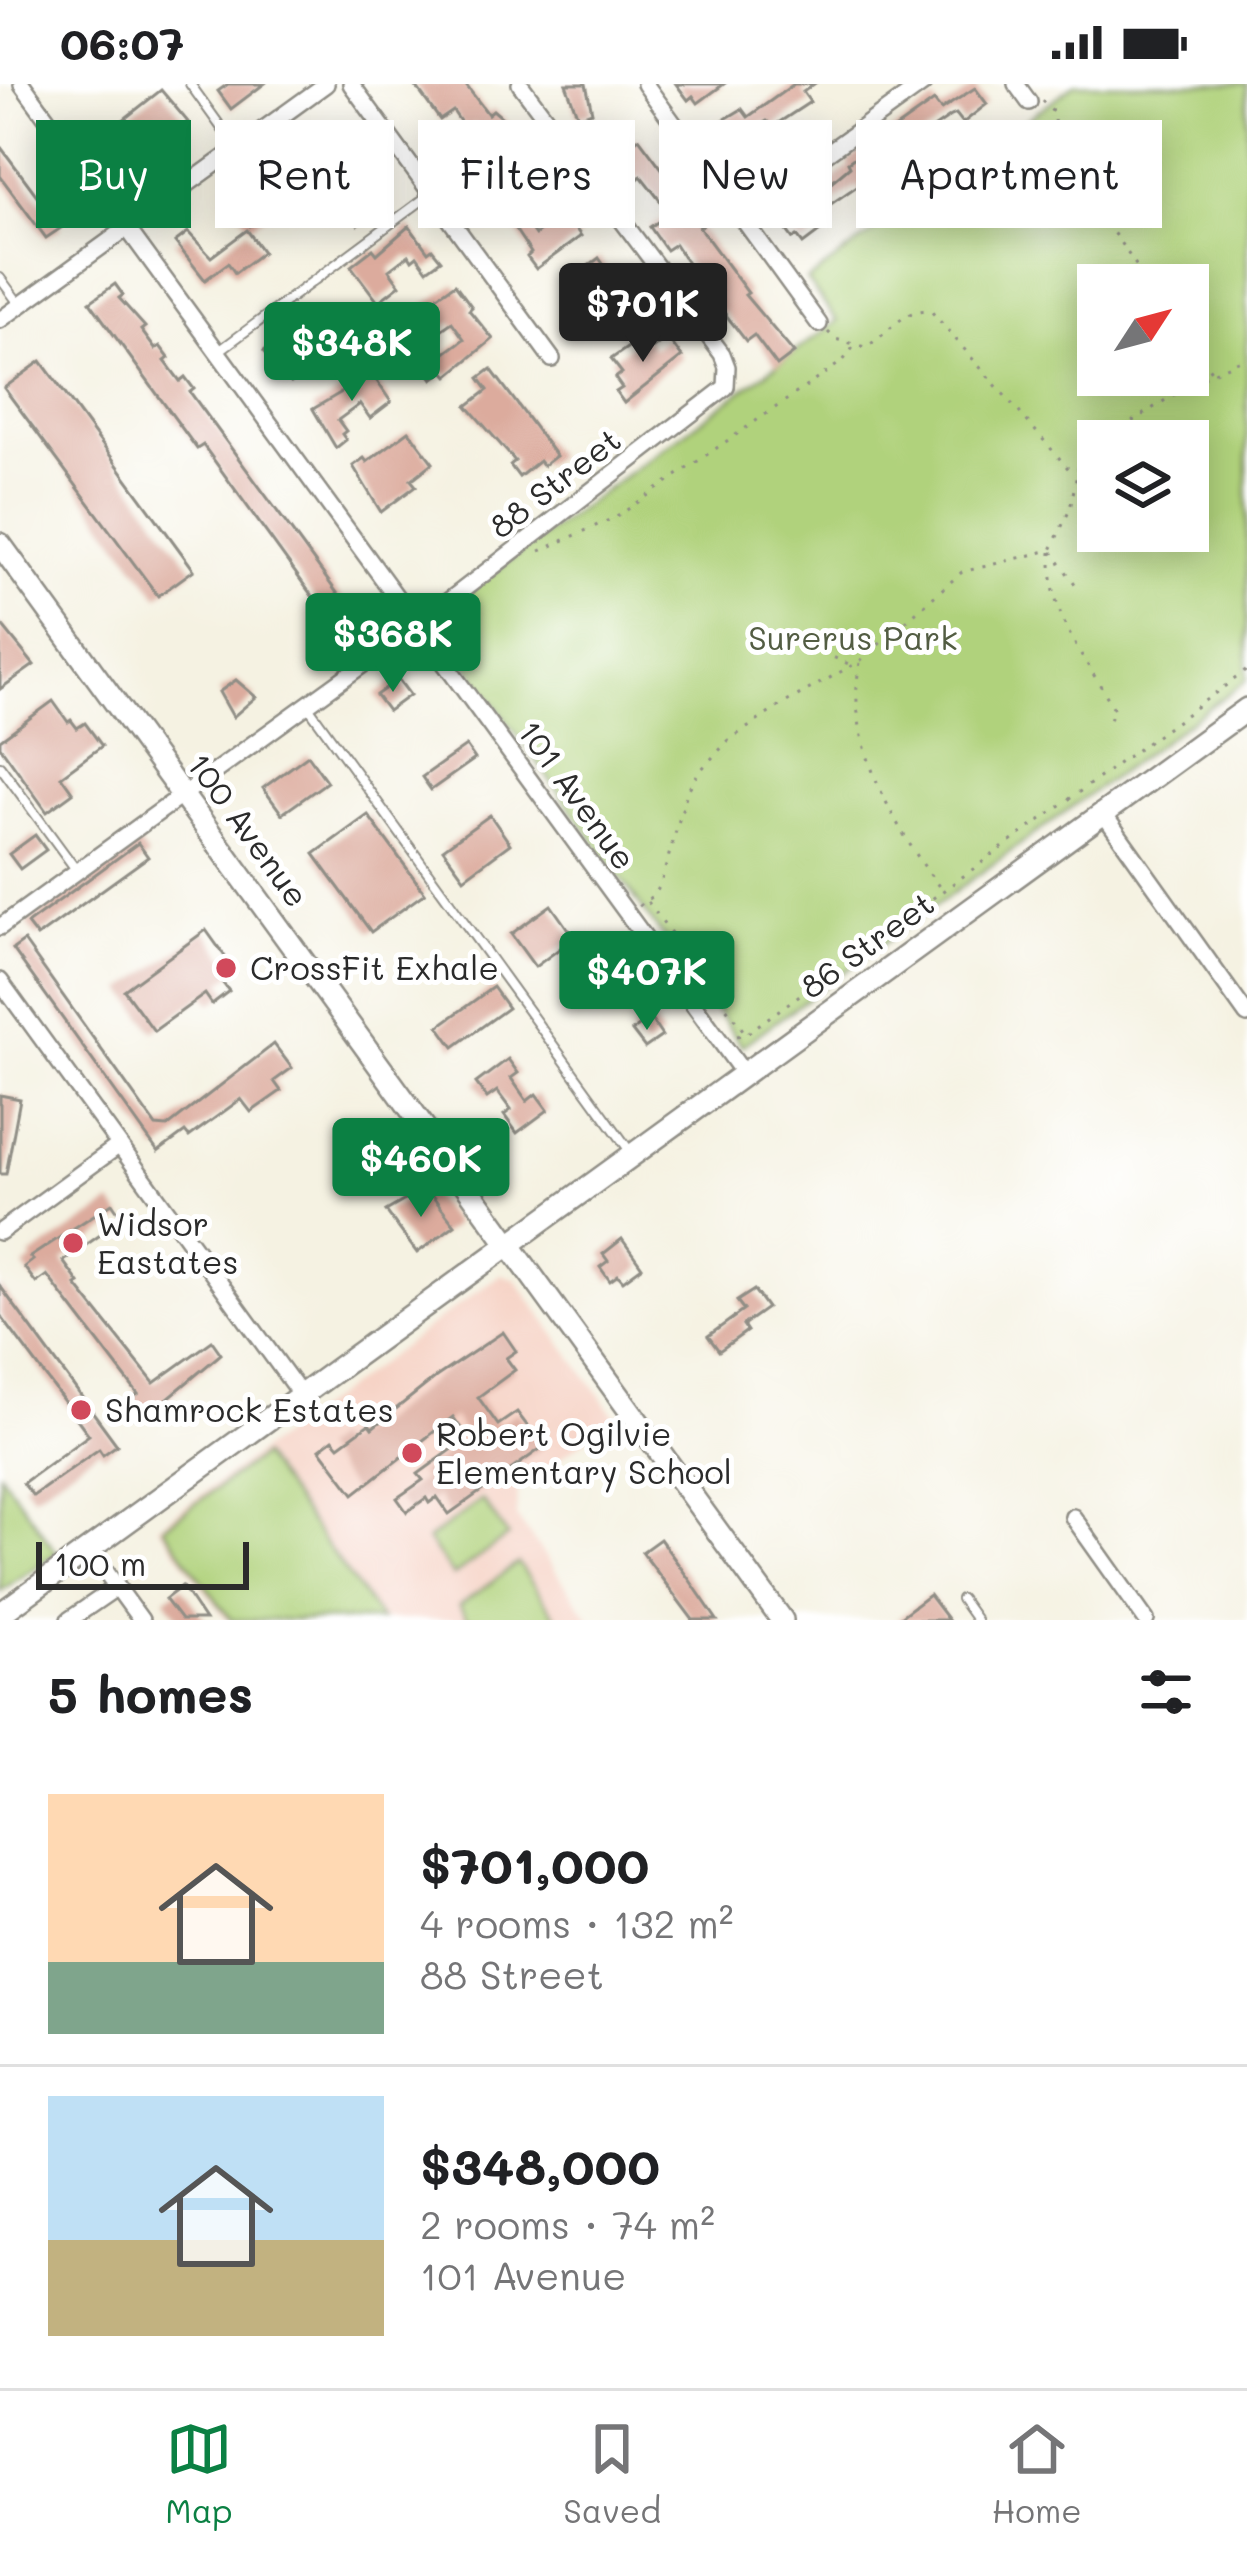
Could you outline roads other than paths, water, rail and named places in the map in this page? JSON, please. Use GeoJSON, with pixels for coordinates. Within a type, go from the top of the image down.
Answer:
{"type":"FeatureCollection","features":[{"type":"Feature","properties":{"kind":"main road","name":"100 Avenue"},"geometry":{"type":"LineString","coordinates":[[0,544],[782,1620]]}},
{"type":"Feature","properties":{"kind":"main road","name":"86 Street"},"geometry":{"type":"LineString","coordinates":[[0,1614],[1247,709]]}},
{"type":"Feature","properties":{"kind":"street","name":"101 Avenue"},"geometry":{"type":"LineString","coordinates":[[22,84],[48,120]]}},
{"type":"Feature","properties":{"kind":"street"},"geometry":{"type":"LineString","coordinates":[[275,120],[326,84]]}},
{"type":"Feature","properties":{"kind":"street"},"geometry":{"type":"LineString","coordinates":[[351,84],[418,177]]}},
{"type":"Feature","properties":{"kind":"street","name":"88 Street"},"geometry":{"type":"LineString","coordinates":[[0,927],[416,626],[722,392],[728,375],[722,354],[520,84]]}},
{"type":"Feature","properties":{"kind":"street"},"geometry":{"type":"LineString","coordinates":[[645,84],[672,120]]}},
{"type":"Feature","properties":{"kind":"street"},"geometry":{"type":"LineString","coordinates":[[832,149],[923,84]]}},
{"type":"Feature","properties":{"kind":"street"},"geometry":{"type":"LineString","coordinates":[[1016,84],[1029,102]]}},
{"type":"Feature","properties":{"kind":"street","name":"101 Avenue"},"geometry":{"type":"LineString","coordinates":[[128,228],[745,1075]]}},
{"type":"Feature","properties":{"kind":"street"},"geometry":{"type":"LineString","coordinates":[[0,320],[128,228]]}},
{"type":"Feature","properties":{"kind":"street"},"geometry":{"type":"LineString","coordinates":[[455,228],[552,359]]}},
{"type":"Feature","properties":{"kind":"street"},"geometry":{"type":"LineString","coordinates":[[752,228],[819,324]]}},
{"type":"Feature","properties":{"kind":"street"},"geometry":{"type":"LineString","coordinates":[[1103,813],[1247,1015]]}},
{"type":"Feature","properties":{"kind":"street"},"geometry":{"type":"LineString","coordinates":[[0,981],[301,1395]]}},
{"type":"Feature","properties":{"kind":"street"},"geometry":{"type":"LineString","coordinates":[[0,1232],[118,1146]]}},
{"type":"Feature","properties":{"kind":"street"},"geometry":{"type":"LineString","coordinates":[[1072,1516],[1146,1620]]}},
{"type":"Feature","properties":{"kind":"street"},"geometry":{"type":"LineString","coordinates":[[90,1550],[141,1620]]}},
{"type":"Feature","properties":{"kind":"street"},"geometry":{"type":"LineString","coordinates":[[69,1620],[117,1587]]}},
{"type":"Feature","properties":{"kind":"lane"},"geometry":{"type":"LineString","coordinates":[[190,84],[216,120]]}},
{"type":"Feature","properties":{"kind":"lane"},"geometry":{"type":"LineString","coordinates":[[218,352],[418,203]]}},
{"type":"Feature","properties":{"kind":"lane"},"geometry":{"type":"LineString","coordinates":[[0,278],[20,305]]}},
{"type":"Feature","properties":{"kind":"lane"},"geometry":{"type":"LineString","coordinates":[[307,705],[633,1156]]}},
{"type":"Feature","properties":{"kind":"lane"},"geometry":{"type":"LineString","coordinates":[[0,766],[77,871]]}},
{"type":"Feature","properties":{"kind":"lane"},"geometry":{"type":"LineString","coordinates":[[961,1599],[976,1620]]}},
{"type":"Feature","properties":{"kind":"place","name":"CrossFit Exhale"},"geometry":{"type":"Point","coordinates":[226,968]}},
{"type":"Feature","properties":{"kind":"place","name":"Widsor Eastates"},"geometry":{"type":"Point","coordinates":[73,1243]}},
{"type":"Feature","properties":{"kind":"place","name":"Shamrock Estates"},"geometry":{"type":"Point","coordinates":[81,1410]}},
{"type":"Feature","properties":{"kind":"place","name":"Robert Ogilvie Elementary School"},"geometry":{"type":"Point","coordinates":[412,1453]}},
{"type":"Feature","properties":{"kind":"park label","name":"Surerus Park"},"geometry":{"type":"Point","coordinates":[853,638]}}]}
